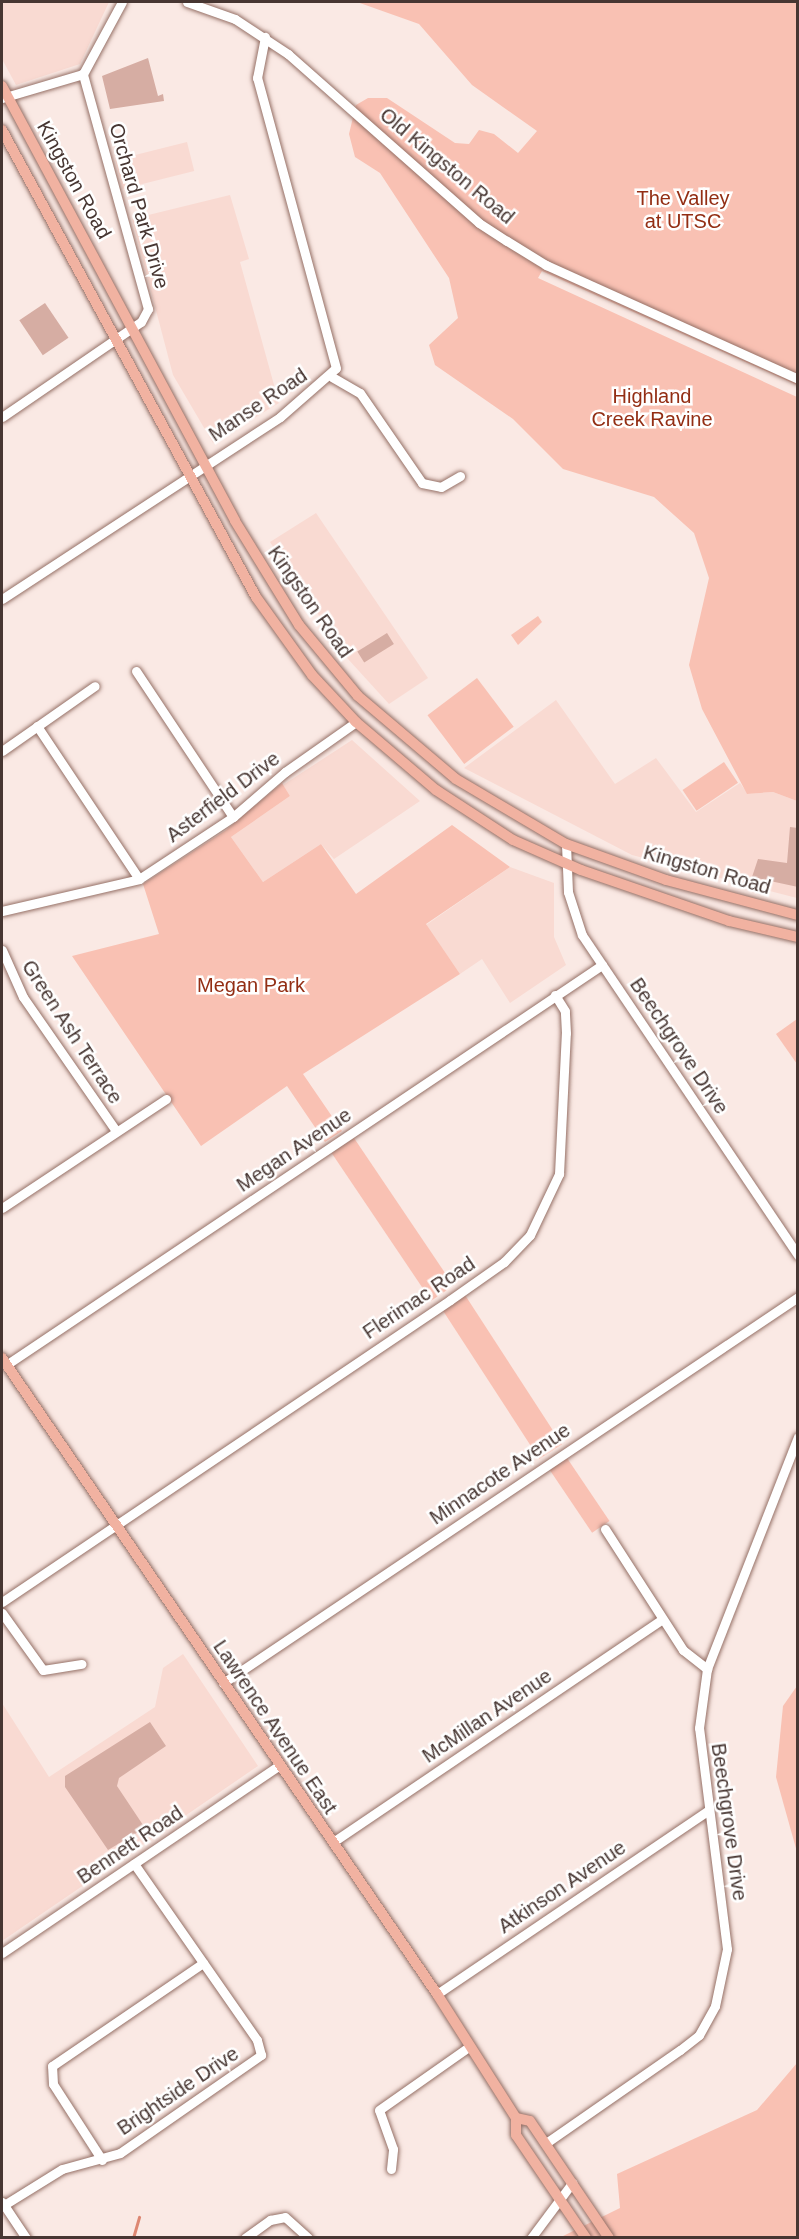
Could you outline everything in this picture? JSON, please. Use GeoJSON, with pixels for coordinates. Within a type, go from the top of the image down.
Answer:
{"type":"FeatureCollection","features":[{"type":"Feature","properties":{"kind":"main road","name":"Kingston Road"},"geometry":{"type":"LineString","coordinates":[[2,86],[4,98],[282,599],[358,696],[456,779],[566,844],[666,880],[798,915]]}},
{"type":"Feature","properties":{"kind":"main road","name":"Kingston Road"},"geometry":{"type":"LineString","coordinates":[[2,130],[186,474],[283,637],[356,722],[436,790],[513,840],[567,864],[729,921],[798,937]]}},
{"type":"Feature","properties":{"kind":"main road","name":"Lawrence Avenue East"},"geometry":{"type":"LineString","coordinates":[[4,1361],[278,1766],[437,1994],[516,2118],[516,2135],[586,2238]]}},
{"type":"Feature","properties":{"kind":"main road","name":"Lawrence Avenue East"},"geometry":{"type":"LineString","coordinates":[[516,2118],[530,2121],[609,2238]]}},
{"type":"Feature","properties":{"kind":"street"},"geometry":{"type":"LineString","coordinates":[[4,98],[82,74],[122,2]]}},
{"type":"Feature","properties":{"kind":"street","name":"Old Kingston Road"},"geometry":{"type":"LineString","coordinates":[[187,2],[265,37],[507,241],[546,265],[798,379]]}},
{"type":"Feature","properties":{"kind":"street","name":"Manse Road"},"geometry":{"type":"LineString","coordinates":[[2,599],[332,377],[336,368],[257,78],[265,37]]}},
{"type":"Feature","properties":{"kind":"street","name":"Orchard Park Drive"},"geometry":{"type":"LineString","coordinates":[[2,417],[144,318],[147,302],[82,74]]}},
{"type":"Feature","properties":{"kind":"street"},"geometry":{"type":"LineString","coordinates":[[332,377],[360,393],[422,483],[441,487],[460,476]]}},
{"type":"Feature","properties":{"kind":"street"},"geometry":{"type":"LineString","coordinates":[[136,671],[233,817]]}},
{"type":"Feature","properties":{"kind":"street"},"geometry":{"type":"LineString","coordinates":[[2,751],[95,686]]}},
{"type":"Feature","properties":{"kind":"street","name":"Asterfield Drive"},"geometry":{"type":"LineString","coordinates":[[2,911],[139,879],[233,817],[285,772],[356,722]]}},
{"type":"Feature","properties":{"kind":"street"},"geometry":{"type":"LineString","coordinates":[[37,726],[139,879]]}},
{"type":"Feature","properties":{"kind":"street","name":"Beechgrove Drive"},"geometry":{"type":"LineString","coordinates":[[566,844],[576,920],[602,965],[798,1255]]}},
{"type":"Feature","properties":{"kind":"street","name":"Green Ash Terrace"},"geometry":{"type":"LineString","coordinates":[[2,950],[23,997],[116,1131]]}},
{"type":"Feature","properties":{"kind":"street","name":"Megan Avenue"},"geometry":{"type":"LineString","coordinates":[[4,1361],[602,965]]}},
{"type":"Feature","properties":{"kind":"street","name":"Flerimac Road"},"geometry":{"type":"LineString","coordinates":[[2,1602],[450,1300],[504,1262],[530,1235],[559,1174],[566,1033],[565,1011],[555,995]]}},
{"type":"Feature","properties":{"kind":"street"},"geometry":{"type":"LineString","coordinates":[[2,1208],[166,1099]]}},
{"type":"Feature","properties":{"kind":"street","name":"Minnacote Avenue"},"geometry":{"type":"LineString","coordinates":[[224,1683],[798,1297]]}},
{"type":"Feature","properties":{"kind":"street","name":"Beechgrove Drive"},"geometry":{"type":"LineString","coordinates":[[546,2143],[699,2035],[715,2006],[727,1948],[707,1811],[699,1728],[707,1669],[798,1437]]}},
{"type":"Feature","properties":{"kind":"street"},"geometry":{"type":"LineString","coordinates":[[604,1529],[683,1650],[707,1669]]}},
{"type":"Feature","properties":{"kind":"street"},"geometry":{"type":"LineString","coordinates":[[2,1613],[43,1670],[82,1664]]}},
{"type":"Feature","properties":{"kind":"street","name":"McMillan Avenue"},"geometry":{"type":"LineString","coordinates":[[333,1842],[662,1619]]}},
{"type":"Feature","properties":{"kind":"street","name":"Bennett Road"},"geometry":{"type":"LineString","coordinates":[[2,1953],[278,1766]]}},
{"type":"Feature","properties":{"kind":"street","name":"Atkinson Avenue"},"geometry":{"type":"LineString","coordinates":[[437,1994],[707,1811]]}},
{"type":"Feature","properties":{"kind":"street","name":"Brightside Drive"},"geometry":{"type":"LineString","coordinates":[[3,2203],[62,2169],[102,2160],[261,2055],[257,2040],[134,1864]]}},
{"type":"Feature","properties":{"kind":"street"},"geometry":{"type":"LineString","coordinates":[[102,2160],[53,2084],[52,2066],[203,1963]]}},
{"type":"Feature","properties":{"kind":"street"},"geometry":{"type":"LineString","coordinates":[[391,2169],[393,2149],[379,2109],[470,2046]]}},
{"type":"Feature","properties":{"kind":"street"},"geometry":{"type":"LineString","coordinates":[[531,2238],[572,2182]]}},
{"type":"Feature","properties":{"kind":"street"},"geometry":{"type":"LineString","coordinates":[[3,2203],[26,2238]]}},
{"type":"Feature","properties":{"kind":"street"},"geometry":{"type":"LineString","coordinates":[[245,2238],[270,2220],[285,2217],[308,2238]]}},
{"type":"Feature","properties":{"kind":"shaded area"},"geometry":{"type":"Polygon","coordinates":[[[2,2],[109,2],[80,64],[16,85],[2,59],[2,2]]]}},
{"type":"Feature","properties":{"kind":"shaded area"},"geometry":{"type":"Polygon","coordinates":[[[187,142],[194,171],[122,189],[115,160],[187,142]]]}},
{"type":"Feature","properties":{"kind":"shaded area"},"geometry":{"type":"Polygon","coordinates":[[[230,195],[249,259],[240,262],[279,403],[213,443],[173,375],[132,219],[230,195]]]}},
{"type":"Feature","properties":{"kind":"shaded area"},"geometry":{"type":"Polygon","coordinates":[[[316,513],[428,678],[389,704],[348,659],[270,542],[316,513]]]}},
{"type":"Feature","properties":{"kind":"shaded area"},"geometry":{"type":"Polygon","coordinates":[[[556,700],[615,784],[656,758],[696,812],[740,783],[748,794],[773,792],[797,801],[797,898],[632,855],[464,768],[556,700]]]}},
{"type":"Feature","properties":{"kind":"shaded area"},"geometry":{"type":"Polygon","coordinates":[[[352,740],[420,801],[334,859],[321,844],[263,882],[231,837],[290,796],[283,785],[352,740]]]}},
{"type":"Feature","properties":{"kind":"shaded area"},"geometry":{"type":"Polygon","coordinates":[[[510,867],[554,883],[554,937],[566,965],[510,1003],[482,959],[460,974],[426,925],[510,867]]]}},
{"type":"Feature","properties":{"kind":"shaded area"},"geometry":{"type":"Polygon","coordinates":[[[183,1654],[258,1766],[2,1941],[2,1703],[49,1777],[155,1707],[163,1668],[183,1654]]]}},
{"type":"Feature","properties":{"kind":"green space"},"geometry":{"type":"Polygon","coordinates":[[[357,2],[797,2],[797,385],[542,271],[538,278],[797,397],[797,801],[773,792],[747,794],[702,709],[689,665],[709,578],[694,533],[654,497],[563,469],[513,419],[435,365],[429,345],[458,318],[449,278],[380,173],[355,157],[349,134],[356,105],[368,98],[387,98],[455,143],[469,144],[479,130],[494,134],[518,153],[537,131],[472,85],[419,24],[357,2]]]}},
{"type":"Feature","properties":{"kind":"green space"},"geometry":{"type":"Polygon","coordinates":[[[538,616],[542,622],[518,645],[511,635],[538,616]]]}},
{"type":"Feature","properties":{"kind":"green space"},"geometry":{"type":"Polygon","coordinates":[[[477,678],[514,727],[464,764],[427,715],[477,678]]]}},
{"type":"Feature","properties":{"kind":"green space"},"geometry":{"type":"Polygon","coordinates":[[[724,762],[738,783],[697,811],[683,790],[724,762]]]}},
{"type":"Feature","properties":{"kind":"green space","name":"Megan Park"},"geometry":{"type":"Polygon","coordinates":[[[282,783],[290,796],[231,837],[263,882],[321,844],[356,894],[452,825],[510,867],[426,924],[460,974],[303,1074],[342,1131],[325,1142],[287,1086],[201,1146],[72,956],[159,934],[143,884],[226,830],[282,783]]]}},
{"type":"Feature","properties":{"kind":"green space"},"geometry":{"type":"Polygon","coordinates":[[[797,1019],[797,1064],[776,1034],[797,1019]]]}},
{"type":"Feature","properties":{"kind":"green space"},"geometry":{"type":"Polygon","coordinates":[[[354,1138],[454,1286],[431,1301],[332,1153],[354,1138]]]}},
{"type":"Feature","properties":{"kind":"green space"},"geometry":{"type":"Polygon","coordinates":[[[465,1295],[562,1444],[539,1459],[442,1310],[465,1295]]]}},
{"type":"Feature","properties":{"kind":"green space"},"geometry":{"type":"Polygon","coordinates":[[[567,1458],[609,1521],[592,1533],[550,1470],[567,1458]]]}},
{"type":"Feature","properties":{"kind":"green space"},"geometry":{"type":"Polygon","coordinates":[[[797,1686],[797,1852],[776,1777],[783,1706],[797,1686]]]}},
{"type":"Feature","properties":{"kind":"green space"},"geometry":{"type":"Polygon","coordinates":[[[797,2063],[797,2237],[559,2238],[620,2208],[617,2174],[757,2110],[797,2063]]]}},
{"type":"Feature","properties":{"kind":"building"},"geometry":{"type":"Polygon","coordinates":[[[148,58],[158,96],[163,94],[164,101],[110,109],[102,76],[148,58]]]}},
{"type":"Feature","properties":{"kind":"building"},"geometry":{"type":"Polygon","coordinates":[[[45,303],[68,338],[43,355],[19,320],[45,303]]]}},
{"type":"Feature","properties":{"kind":"building"},"geometry":{"type":"Polygon","coordinates":[[[387,633],[394,644],[364,663],[357,652],[387,633]]]}},
{"type":"Feature","properties":{"kind":"building"},"geometry":{"type":"Polygon","coordinates":[[[790,827],[798,828],[798,887],[752,877],[758,859],[787,863],[790,827]]]}},
{"type":"Feature","properties":{"kind":"building"},"geometry":{"type":"Polygon","coordinates":[[[150,1722],[166,1746],[119,1778],[117,1786],[145,1828],[108,1850],[65,1787],[65,1776],[150,1722]]]}},
{"type":"Feature","properties":{"kind":"waterway"},"geometry":{"type":"LineString","coordinates":[[133,2238],[139,2217]]}},
{"type":"Feature","properties":{"kind":"park label","name":"The Valley at UTSC"},"geometry":{"type":"Point","coordinates":[683,210]}},
{"type":"Feature","properties":{"kind":"park label","name":"Highland Creek Ravine"},"geometry":{"type":"Point","coordinates":[652,408]}}]}
